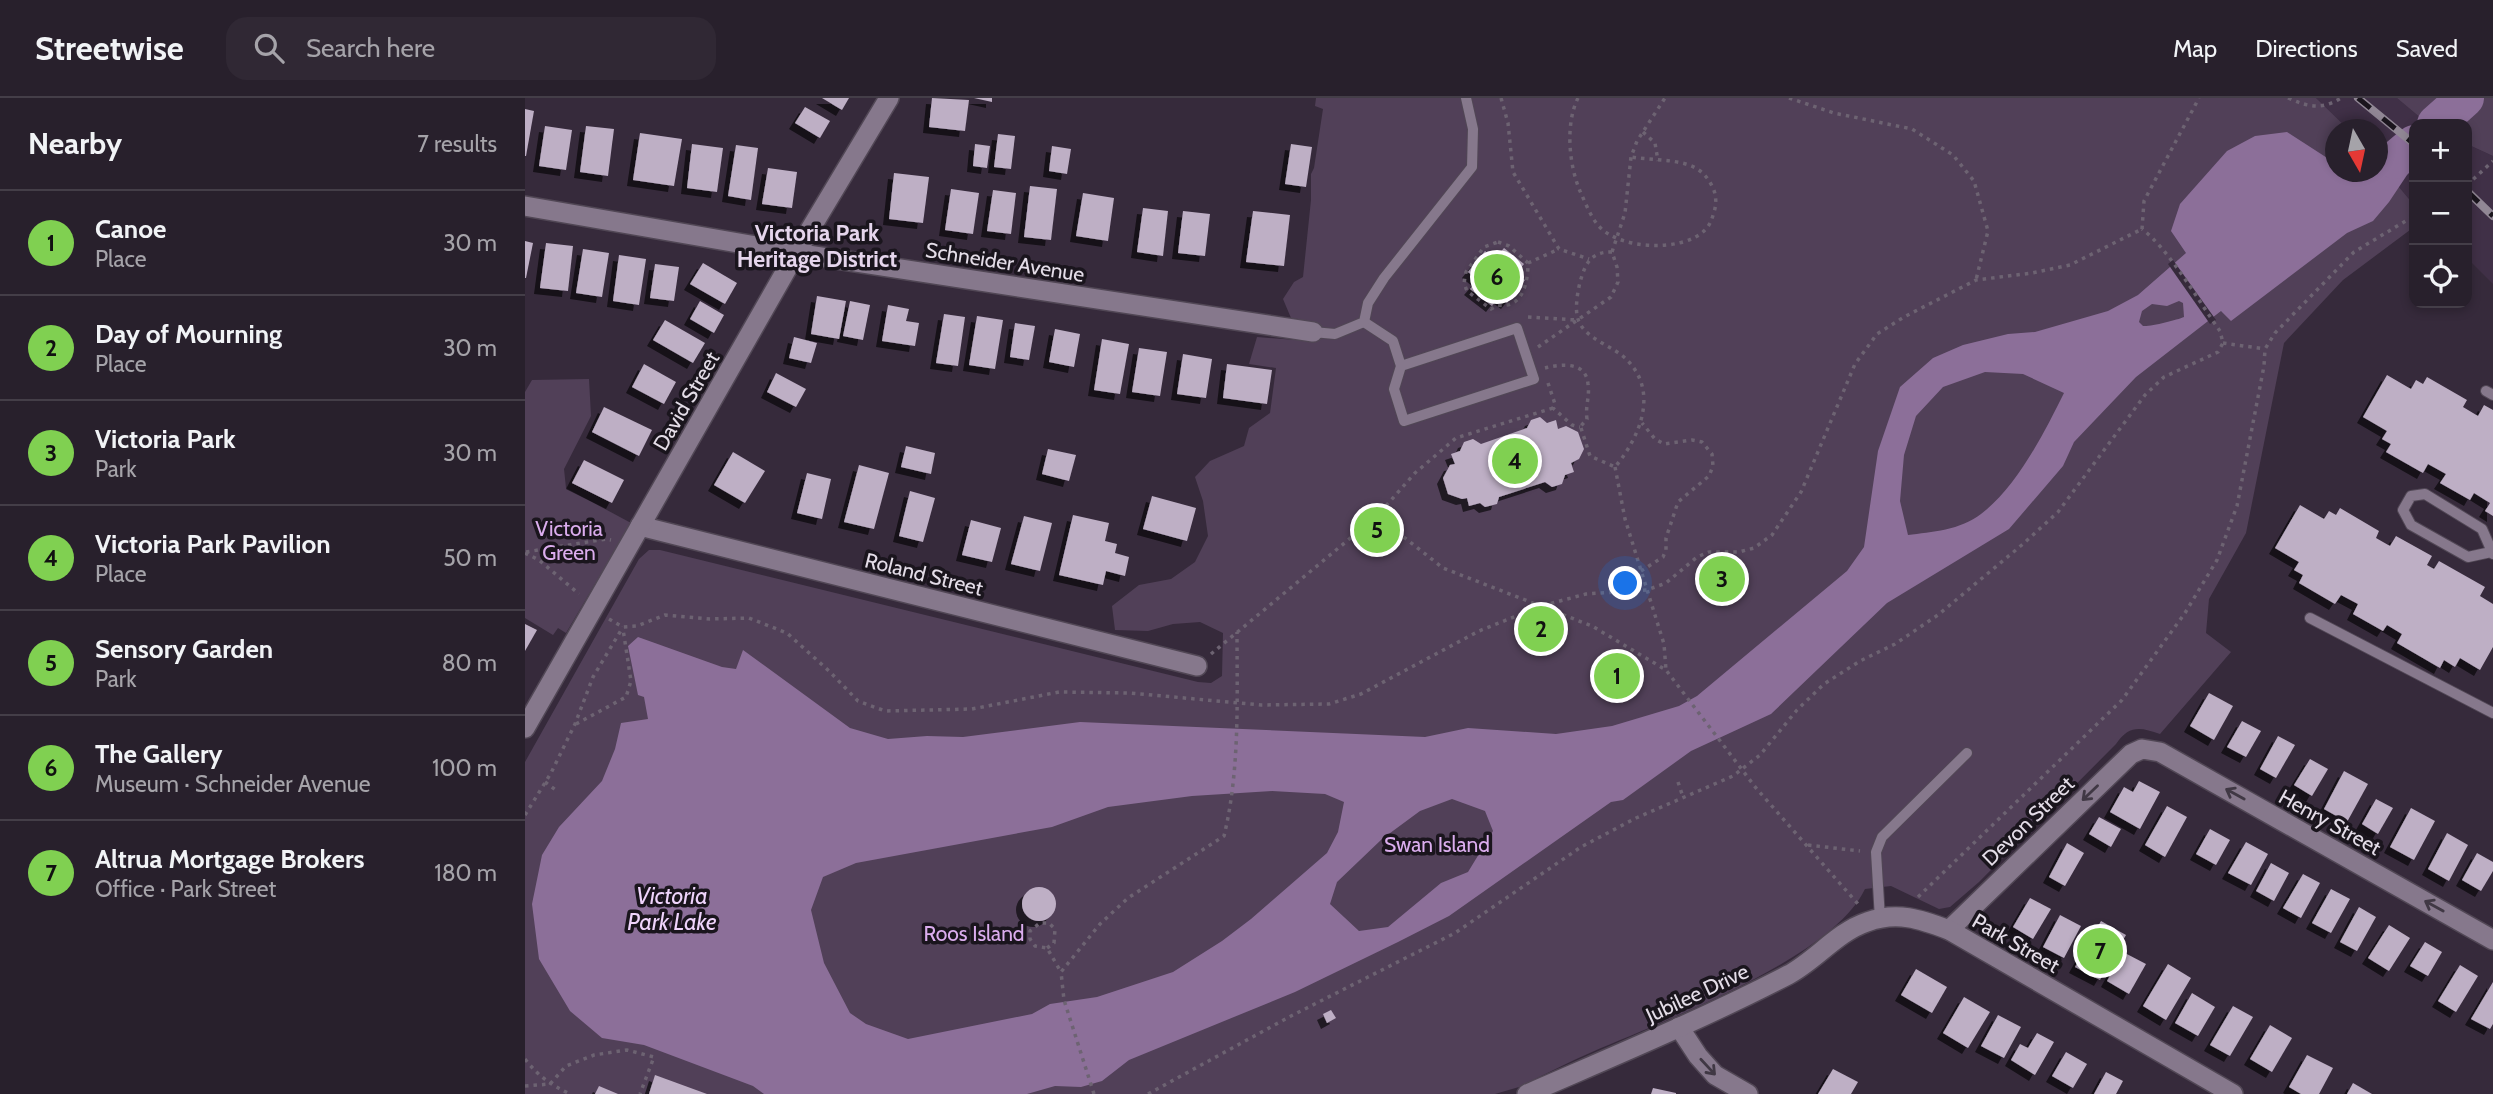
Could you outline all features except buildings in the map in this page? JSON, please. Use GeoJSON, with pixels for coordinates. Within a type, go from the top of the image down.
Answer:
{"type":"FeatureCollection","features":[{"type":"Feature","properties":{"kind":"street","name":"David Street"},"geometry":{"type":"LineString","coordinates":[[525,727],[796,253],[889,98]]}},
{"type":"Feature","properties":{"kind":"street","name":"Schneider Avenue"},"geometry":{"type":"LineString","coordinates":[[525,206],[796,253],[1313,332]]}},
{"type":"Feature","properties":{"kind":"street","name":"Roland Street"},"geometry":{"type":"LineString","coordinates":[[641,526],[1197,666]]}},
{"type":"Feature","properties":{"kind":"street","name":"Devon Street"},"geometry":{"type":"LineString","coordinates":[[1949,930],[2131,754],[2142,749]]}},
{"type":"Feature","properties":{"kind":"street","name":"Henry Street"},"geometry":{"type":"LineString","coordinates":[[2142,749],[2159,752],[2493,940]]}},
{"type":"Feature","properties":{"kind":"street","name":"Park Street"},"geometry":{"type":"LineString","coordinates":[[1879,919],[1897,915],[1917,918],[1949,930],[2233,1094]]}},
{"type":"Feature","properties":{"kind":"street","name":"Jubilee Drive"},"geometry":{"type":"LineString","coordinates":[[1527,1094],[1679,1027],[1790,974],[1855,928],[1879,919]]}},
{"type":"Feature","properties":{"kind":"street"},"geometry":{"type":"LineString","coordinates":[[1679,1027],[1698,1056],[1715,1075],[1748,1094]]}},
{"type":"Feature","properties":{"kind":"lane"},"geometry":{"type":"LineString","coordinates":[[1364,322],[1368,303],[1384,278],[1472,167],[1473,129],[1466,98]]}},
{"type":"Feature","properties":{"kind":"lane"},"geometry":{"type":"LineString","coordinates":[[1313,332],[1335,334],[1364,322]]}},
{"type":"Feature","properties":{"kind":"lane"},"geometry":{"type":"LineString","coordinates":[[1364,322],[1393,341],[1401,366],[1394,389],[1404,421],[1534,379],[1517,328],[1401,366]]}},
{"type":"Feature","properties":{"kind":"lane"},"geometry":{"type":"LineString","coordinates":[[2425,494],[2482,529],[2492,553],[2468,557],[2411,525],[2403,510],[2411,496],[2425,494]]}},
{"type":"Feature","properties":{"kind":"lane"},"geometry":{"type":"LineString","coordinates":[[2310,618],[2493,713]]}},
{"type":"Feature","properties":{"kind":"lane"},"geometry":{"type":"LineString","coordinates":[[1879,919],[1876,852],[1882,837],[1967,753]]}},
{"type":"Feature","properties":{"kind":"path"},"geometry":{"type":"LineString","coordinates":[[1501,98],[1508,123],[1513,172],[1559,249],[1589,259]]}},
{"type":"Feature","properties":{"kind":"path"},"geometry":{"type":"LineString","coordinates":[[1578,98],[1570,128],[1571,153],[1576,182],[1598,226],[1617,239],[1657,246],[1675,245],[1704,232],[1711,222],[1716,206],[1714,190],[1705,174],[1690,165],[1631,158]]}},
{"type":"Feature","properties":{"kind":"path"},"geometry":{"type":"LineString","coordinates":[[1538,347],[1611,297],[1618,282],[1612,252],[1625,213],[1631,158],[1643,132],[1665,98]]}},
{"type":"Feature","properties":{"kind":"path"},"geometry":{"type":"LineString","coordinates":[[1789,98],[1834,113],[1912,129],[1953,155],[1974,181],[1988,231],[1976,280]]}},
{"type":"Feature","properties":{"kind":"path"},"geometry":{"type":"LineString","coordinates":[[2142,229],[2144,201],[2199,98]]}},
{"type":"Feature","properties":{"kind":"path"},"geometry":{"type":"LineString","coordinates":[[2288,98],[2319,108],[2341,98]]}},
{"type":"Feature","properties":{"kind":"path"},"geometry":{"type":"LineString","coordinates":[[1643,132],[1655,143],[1658,160]]}},
{"type":"Feature","properties":{"kind":"path"},"geometry":{"type":"LineString","coordinates":[[2470,182],[2493,160]]}},
{"type":"Feature","properties":{"kind":"path"},"geometry":{"type":"LineString","coordinates":[[1918,897],[2122,700],[2185,613],[2217,560],[2237,506],[2265,349],[2275,333],[2354,252],[2409,219]]}},
{"type":"Feature","properties":{"kind":"path"},"geometry":{"type":"LineString","coordinates":[[606,617],[623,627],[638,626],[666,615],[710,619],[749,618],[787,633],[829,670],[858,701],[885,710],[972,709],[1059,692],[1130,693],[1261,705],[1329,704],[1361,694],[1479,631],[1541,606],[1586,594],[1647,590],[1666,583],[1697,558],[1709,552],[1739,552],[1754,548],[1772,535],[1801,492],[1855,364],[1877,334],[1976,280],[2070,265],[2142,229]]}},
{"type":"Feature","properties":{"kind":"path"},"geometry":{"type":"LineString","coordinates":[[1148,1094],[1291,1016],[1455,933],[1581,848],[1636,818],[1733,776],[1760,755],[1797,710],[1824,684],[1860,661],[1895,644],[1938,615],[2023,544],[2058,512],[2145,396],[2164,377],[2218,352],[2223,343],[2220,331],[2166,255],[2152,236],[2142,229]]}},
{"type":"Feature","properties":{"kind":"path"},"geometry":{"type":"LineString","coordinates":[[1498,242],[1509,246],[1528,263],[1528,284],[1516,302],[1491,309],[1467,291],[1464,284],[1466,272],[1484,247],[1498,242]]}},
{"type":"Feature","properties":{"kind":"path"},"geometry":{"type":"LineString","coordinates":[[1528,263],[1559,249]]}},
{"type":"Feature","properties":{"kind":"path"},"geometry":{"type":"LineString","coordinates":[[1612,252],[1601,252],[1589,259],[1577,300],[1578,320],[1587,332],[1627,360],[1640,377],[1645,400],[1642,423],[1626,454],[1615,467]]}},
{"type":"Feature","properties":{"kind":"path"},"geometry":{"type":"LineString","coordinates":[[1516,302],[1528,317],[1578,320]]}},
{"type":"Feature","properties":{"kind":"path"},"geometry":{"type":"LineString","coordinates":[[2223,343],[2265,349]]}},
{"type":"Feature","properties":{"kind":"path"},"geometry":{"type":"LineString","coordinates":[[1544,368],[1570,364],[1580,369],[1586,377],[1589,385],[1585,409],[1587,419],[1580,427]]}},
{"type":"Feature","properties":{"kind":"path"},"geometry":{"type":"LineString","coordinates":[[1197,666],[1377,516],[1415,473],[1457,438],[1553,408],[1572,425],[1580,427]]}},
{"type":"Feature","properties":{"kind":"path"},"geometry":{"type":"LineString","coordinates":[[1641,571],[1663,557],[1666,538],[1678,502],[1709,476],[1713,466],[1712,454],[1702,442],[1692,440],[1664,444],[1655,439],[1642,423]]}},
{"type":"Feature","properties":{"kind":"path"},"geometry":{"type":"LineString","coordinates":[[1580,427],[1590,456],[1615,467]]}},
{"type":"Feature","properties":{"kind":"path"},"geometry":{"type":"LineString","coordinates":[[1446,439],[1447,445]]}},
{"type":"Feature","properties":{"kind":"path"},"geometry":{"type":"LineString","coordinates":[[1615,467],[1625,519],[1664,644],[1666,670]]}},
{"type":"Feature","properties":{"kind":"path"},"geometry":{"type":"LineString","coordinates":[[1377,516],[1443,568],[1592,626],[1666,670],[1756,788],[1857,904]]}},
{"type":"Feature","properties":{"kind":"path"},"geometry":{"type":"LineString","coordinates":[[525,553],[606,539],[617,542]]}},
{"type":"Feature","properties":{"kind":"path"},"geometry":{"type":"LineString","coordinates":[[525,553],[539,560],[584,598]]}},
{"type":"Feature","properties":{"kind":"path"},"geometry":{"type":"LineString","coordinates":[[575,724],[626,696],[631,681],[623,627]]}},
{"type":"Feature","properties":{"kind":"path"},"geometry":{"type":"LineString","coordinates":[[525,815],[575,724],[593,677],[623,627]]}},
{"type":"Feature","properties":{"kind":"path"},"geometry":{"type":"LineString","coordinates":[[1061,972],[1100,924],[1128,898],[1224,836],[1231,804],[1237,701],[1237,632]]}},
{"type":"Feature","properties":{"kind":"path"},"geometry":{"type":"LineString","coordinates":[[545,782],[557,791]]}},
{"type":"Feature","properties":{"kind":"path"},"geometry":{"type":"LineString","coordinates":[[1678,782],[1683,797]]}},
{"type":"Feature","properties":{"kind":"path"},"geometry":{"type":"LineString","coordinates":[[1808,845],[1876,852]]}},
{"type":"Feature","properties":{"kind":"path"},"geometry":{"type":"LineString","coordinates":[[1039,923],[1049,923],[1055,929],[1054,943],[1047,948],[1039,948],[1030,939],[1030,931],[1039,923]]}},
{"type":"Feature","properties":{"kind":"path"},"geometry":{"type":"LineString","coordinates":[[1047,948],[1061,972],[1064,1000],[1094,1094]]}},
{"type":"Feature","properties":{"kind":"path"},"geometry":{"type":"LineString","coordinates":[[525,1086],[550,1084],[566,1066],[594,1055],[627,1050],[654,1057],[640,1094]]}},
{"type":"Feature","properties":{"kind":"path"},"geometry":{"type":"LineString","coordinates":[[525,1059],[550,1084],[570,1094]]}},
{"type":"Feature","properties":{"kind":"shaded area"},"geometry":{"type":"Polygon","coordinates":[[[2316,98],[2397,98],[2422,119],[2409,119],[2409,199],[2388,174],[2388,119],[2338,119],[2316,98]]]}},
{"type":"Feature","properties":{"kind":"shaded area"},"geometry":{"type":"Polygon","coordinates":[[[2472,146],[2493,156],[2493,284],[2472,263],[2472,146]]]}},
{"type":"Feature","properties":{"kind":"green space"},"geometry":{"type":"Polygon","coordinates":[[[1316,98],[2316,98],[2338,119],[2325,119],[2325,182],[2388,182],[2388,174],[2409,199],[2409,231],[2343,280],[2284,343],[2246,533],[2209,599],[2206,633],[2231,652],[2160,734],[2141,729],[2126,733],[1979,882],[1950,907],[1939,909],[1891,886],[1865,889],[1847,915],[1818,940],[1783,963],[1701,1005],[1519,1087],[1495,1094],[525,1094],[525,762],[639,559],[649,550],[660,550],[1198,682],[1211,683],[1222,676],[1223,633],[1200,622],[1173,624],[1148,631],[1115,630],[1112,606],[1139,585],[1171,579],[1195,562],[1208,536],[1203,501],[1195,477],[1210,461],[1244,446],[1249,428],[1270,413],[1276,368],[1249,364],[1257,337],[1296,340],[1298,319],[1291,318],[1283,299],[1294,282],[1303,277],[1311,174],[1323,109],[1315,106],[1316,98]]]}},
{"type":"Feature","properties":{"kind":"green space"},"geometry":{"type":"Polygon","coordinates":[[[2397,98],[2493,98],[2493,156],[2472,146],[2472,119],[2422,119],[2397,98]]]}},
{"type":"Feature","properties":{"kind":"green space","name":"Victoria Green"},"geometry":{"type":"Polygon","coordinates":[[[589,379],[591,416],[564,469],[566,488],[631,523],[566,633],[558,628],[553,635],[525,618],[525,392],[532,380],[589,379]]]}},
{"type":"Feature","properties":{"kind":"water","name":"Victoria Park Lake"},"geometry":{"type":"Polygon","coordinates":[[[2287,132],[2325,157],[2325,182],[2388,182],[2388,154],[2409,172],[2373,221],[2347,233],[2231,321],[2221,311],[2136,377],[2074,442],[2063,466],[2009,529],[1887,603],[1771,714],[1691,751],[1623,800],[1611,802],[1449,916],[1295,992],[1129,1060],[1102,1081],[1081,1087],[1055,1086],[1027,1094],[764,1094],[753,1086],[644,1045],[602,1038],[570,1011],[539,959],[532,904],[542,855],[559,827],[602,781],[615,749],[621,723],[648,719],[644,697],[638,695],[628,646],[638,637],[722,667],[736,669],[743,650],[850,728],[888,739],[963,737],[1080,722],[1425,737],[1468,728],[1556,734],[1612,726],[1679,706],[1697,696],[1847,571],[1864,547],[1878,451],[1900,387],[1933,358],[1963,345],[2008,334],[2035,332],[2108,311],[2138,295],[2186,253],[2171,231],[2180,204],[2227,151],[2255,136],[2287,132]],[[2179,301],[2167,306],[2152,304],[2142,311],[2139,322],[2146,326],[2184,317],[2183,303],[2179,301]],[[1985,372],[1943,387],[1916,416],[1904,455],[1900,501],[1908,535],[1964,524],[1994,503],[2029,458],[2064,393],[2023,374],[1985,372]],[[1272,791],[1192,796],[1108,807],[1052,827],[856,863],[823,877],[811,910],[824,963],[850,1013],[866,1024],[908,1039],[1032,1014],[1050,1004],[1097,997],[1173,972],[1251,919],[1327,853],[1338,832],[1344,802],[1325,794],[1272,791]],[[1452,799],[1420,811],[1382,839],[1337,882],[1330,904],[1359,931],[1388,927],[1441,883],[1468,872],[1493,831],[1485,811],[1452,799]]]}},
{"type":"Feature","properties":{"kind":"pier"},"geometry":{"type":"Polygon","coordinates":[[[2173,260],[2216,320],[2210,324],[2168,264],[2173,260]]]}},
{"type":"Feature","properties":{"kind":"waterway"},"geometry":{"type":"LineString","coordinates":[[2442,119],[2465,98]]}},
{"type":"Feature","properties":{"kind":"waterway"},"geometry":{"type":"LineString","coordinates":[[2395,160],[2409,148]]}},
{"type":"Feature","properties":{"kind":"railway"},"geometry":{"type":"LineString","coordinates":[[2358,98],[2409,140]]}},
{"type":"Feature","properties":{"kind":"railway"},"geometry":{"type":"LineString","coordinates":[[2472,196],[2493,216]]}},
{"type":"Feature","properties":{"kind":"place","name":"The Gallery"},"geometry":{"type":"Point","coordinates":[1497,277]}},
{"type":"Feature","properties":{"kind":"place","name":"Victoria Park Pavilion"},"geometry":{"type":"Point","coordinates":[1515,461]}},
{"type":"Feature","properties":{"kind":"place","name":"Sensory Garden"},"geometry":{"type":"Point","coordinates":[1377,530]}},
{"type":"Feature","properties":{"kind":"place","name":"Victoria Park"},"geometry":{"type":"Point","coordinates":[1722,579]}},
{"type":"Feature","properties":{"kind":"place","name":"Day of Mourning"},"geometry":{"type":"Point","coordinates":[1541,629]}},
{"type":"Feature","properties":{"kind":"place","name":"Canoe"},"geometry":{"type":"Point","coordinates":[1617,676]}},
{"type":"Feature","properties":{"kind":"place","name":"Altrua Mortgage Brokers"},"geometry":{"type":"Point","coordinates":[2100,951]}},
{"type":"Feature","properties":{"kind":"district","name":"Victoria Park Heritage District"},"geometry":{"type":"Point","coordinates":[817,246]}},
{"type":"Feature","properties":{"kind":"park label","name":"Swan Island"},"geometry":{"type":"Point","coordinates":[1437,844]}},
{"type":"Feature","properties":{"kind":"park label","name":"Roos Island"},"geometry":{"type":"Point","coordinates":[974,933]}}]}
